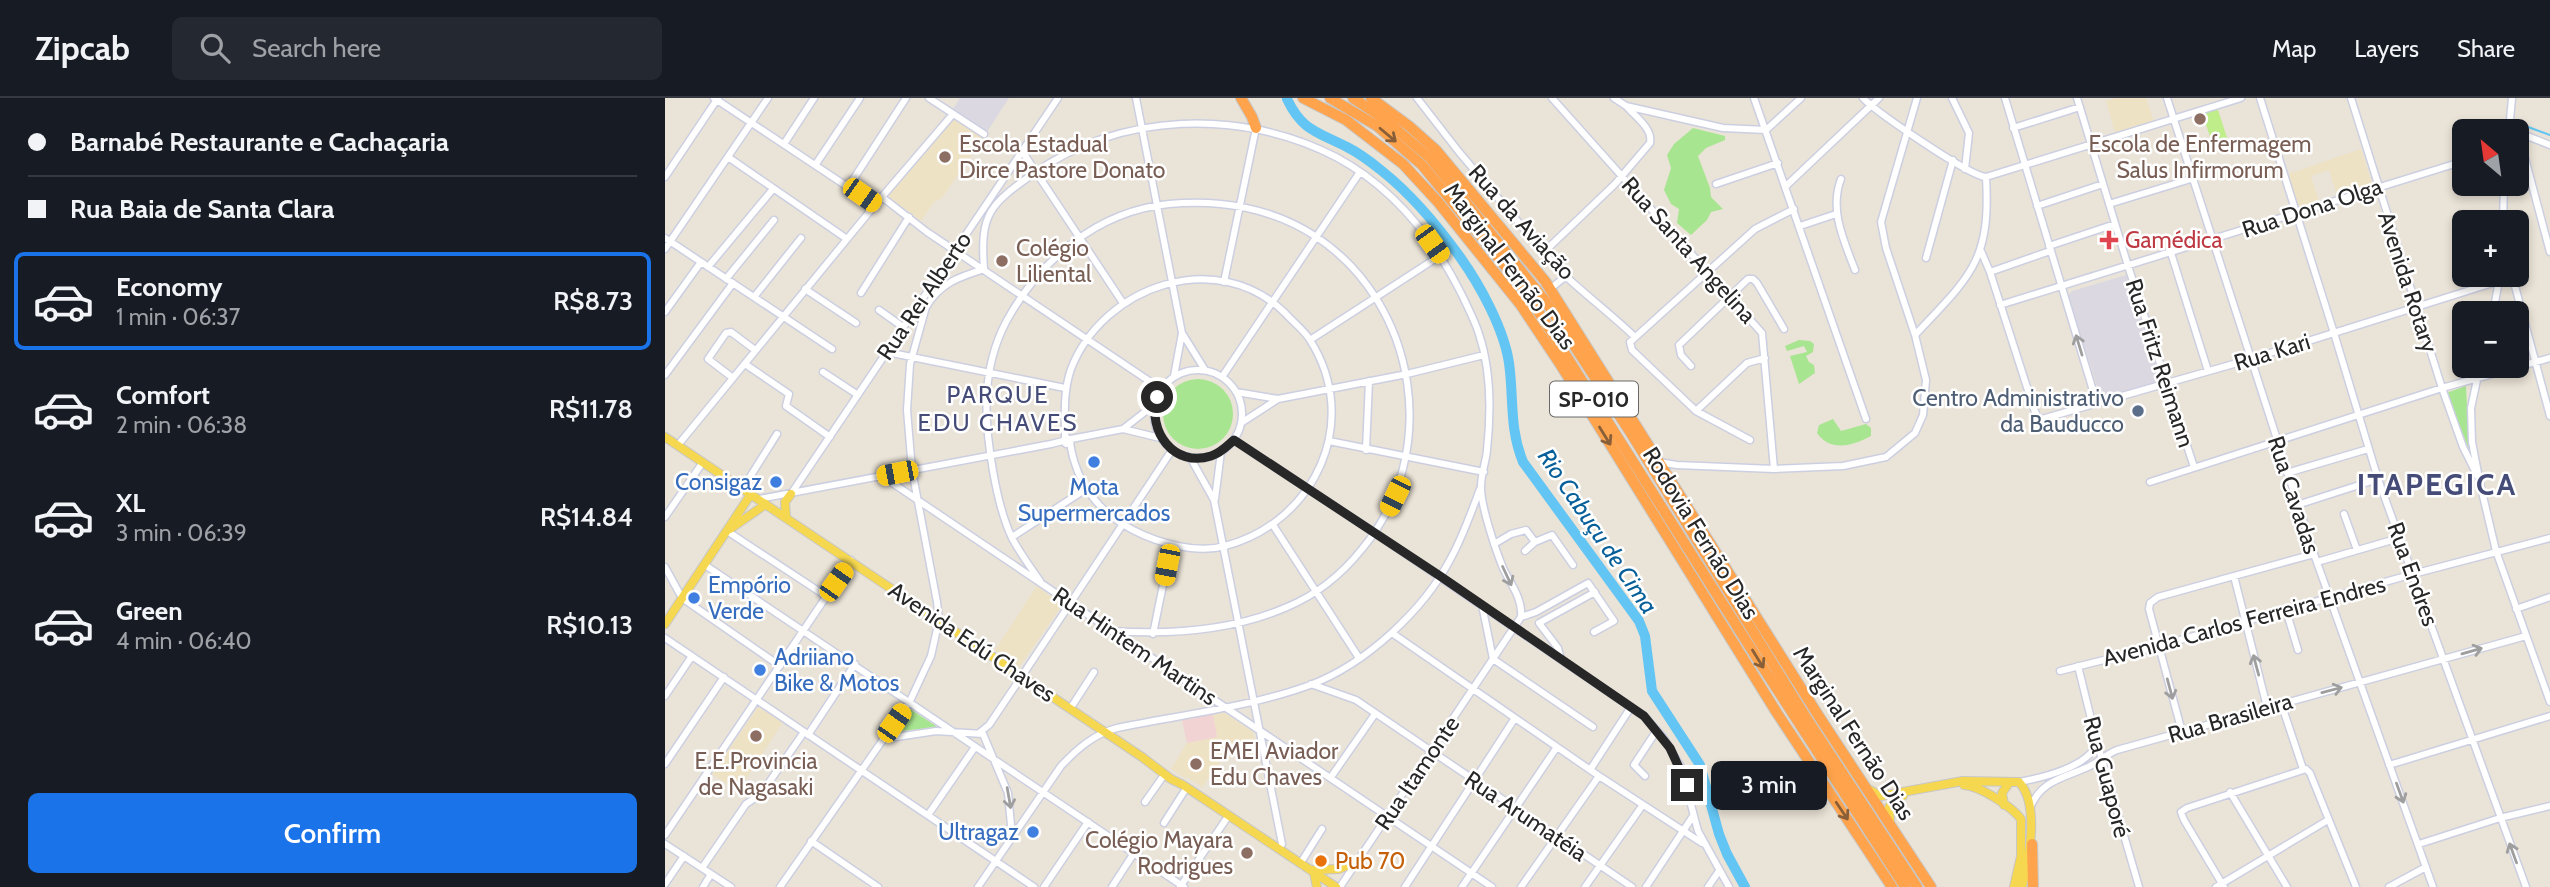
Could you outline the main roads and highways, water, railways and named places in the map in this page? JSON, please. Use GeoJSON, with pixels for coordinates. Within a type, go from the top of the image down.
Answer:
{"type":"FeatureCollection","features":[{"type":"Feature","properties":{"kind":"highway"},"geometry":{"type":"LineString","coordinates":[[1241,98],[1256,128]]}},
{"type":"Feature","properties":{"kind":"highway","name":"Marginal Fernão Dias"},"geometry":{"type":"LineString","coordinates":[[1303,98],[1346,121],[1403,164],[1439,202],[1504,284],[1562,367],[1777,713],[1892,887]]}},
{"type":"Feature","properties":{"kind":"highway","name":"Rodovia Fernão Dias"},"geometry":{"type":"LineString","coordinates":[[1330,98],[1377,126],[1422,165],[1524,289],[1905,887]]}},
{"type":"Feature","properties":{"kind":"highway","name":"Rodovia Fernão Dias"},"geometry":{"type":"LineString","coordinates":[[1353,98],[1383,118],[1430,158],[1546,302],[1632,435],[1807,719],[1917,887]]}},
{"type":"Feature","properties":{"kind":"highway","name":"Marginal Fernão Dias"},"geometry":{"type":"LineString","coordinates":[[1371,98],[1436,150],[1550,289],[1931,887]]}},
{"type":"Feature","properties":{"kind":"highway"},"geometry":{"type":"LineString","coordinates":[[1777,713],[1810,741]]}},
{"type":"Feature","properties":{"kind":"highway"},"geometry":{"type":"LineString","coordinates":[[1871,817],[1918,868]]}},
{"type":"Feature","properties":{"kind":"highway"},"geometry":{"type":"LineString","coordinates":[[2032,844],[2033,887]]}},
{"type":"Feature","properties":{"kind":"highway"},"geometry":{"type":"LineString","coordinates":[[1879,866],[1884,887]]}},
{"type":"Feature","properties":{"kind":"main road","name":"Avenida Edú Chaves"},"geometry":{"type":"LineString","coordinates":[[665,437],[1023,676],[1164,775],[1185,786]]}},
{"type":"Feature","properties":{"kind":"main road"},"geometry":{"type":"LineString","coordinates":[[786,517],[785,502],[791,494]]}},
{"type":"Feature","properties":{"kind":"main road"},"geometry":{"type":"LineString","coordinates":[[665,624],[739,512],[759,499]]}},
{"type":"Feature","properties":{"kind":"main road"},"geometry":{"type":"LineString","coordinates":[[727,531],[759,499]]}},
{"type":"Feature","properties":{"kind":"main road","name":"Avenida Edú Chaves"},"geometry":{"type":"LineString","coordinates":[[1142,757],[1160,766],[1185,786],[1338,887]]}},
{"type":"Feature","properties":{"kind":"main road"},"geometry":{"type":"LineString","coordinates":[[1864,785],[1881,796],[1970,780],[2014,782],[2025,790],[2032,844],[2022,887]]}},
{"type":"Feature","properties":{"kind":"main road"},"geometry":{"type":"LineString","coordinates":[[2004,805],[2002,793],[2014,782]]}},
{"type":"Feature","properties":{"kind":"main road"},"geometry":{"type":"LineString","coordinates":[[1895,832],[1888,810],[1892,802],[1902,796],[1968,785],[1980,789],[2018,816],[2022,823],[2021,856],[2014,887]]}},
{"type":"Feature","properties":{"kind":"main road"},"geometry":{"type":"LineString","coordinates":[[1317,887],[1311,871],[1331,870],[1357,861]]}},
{"type":"Feature","properties":{"kind":"waterway","name":"Rio Cabuçu de Cima"},"geometry":{"type":"LineString","coordinates":[[1287,99],[1305,124],[1360,155],[1404,190],[1443,234],[1475,281],[1497,322],[1506,350],[1514,425],[1523,462],[1639,621],[1645,636],[1652,691],[1700,765],[1719,834],[1745,887]]}},
{"type":"Feature","properties":{"kind":"waterway"},"geometry":{"type":"LineString","coordinates":[[2529,127],[2550,135]]}},
{"type":"Feature","properties":{"kind":"place","name":"Escola de Enfermagem Salus Infirmorum"},"geometry":{"type":"Point","coordinates":[2200,119]}},
{"type":"Feature","properties":{"kind":"place","name":"Escola Estadual Dirce Pastore Donato"},"geometry":{"type":"Point","coordinates":[945,157]}},
{"type":"Feature","properties":{"kind":"place","name":"Gamédica"},"geometry":{"type":"Point","coordinates":[2109,240]}},
{"type":"Feature","properties":{"kind":"place","name":"Colégio Liliental"},"geometry":{"type":"Point","coordinates":[1002,261]}},
{"type":"Feature","properties":{"kind":"place","name":"Centro Administrativo da Bauducco"},"geometry":{"type":"Point","coordinates":[2138,411]}},
{"type":"Feature","properties":{"kind":"place","name":"Mota Supermercados"},"geometry":{"type":"Point","coordinates":[1094,462]}},
{"type":"Feature","properties":{"kind":"place","name":"Consigaz"},"geometry":{"type":"Point","coordinates":[776,482]}},
{"type":"Feature","properties":{"kind":"place","name":"Empório Verde"},"geometry":{"type":"Point","coordinates":[694,598]}},
{"type":"Feature","properties":{"kind":"place","name":"Adriiano Bike & Motos"},"geometry":{"type":"Point","coordinates":[760,670]}},
{"type":"Feature","properties":{"kind":"place","name":"E.E.Provincia de Nagasaki"},"geometry":{"type":"Point","coordinates":[756,736]}},
{"type":"Feature","properties":{"kind":"place","name":"EMEI Aviador Edu Chaves"},"geometry":{"type":"Point","coordinates":[1196,764]}},
{"type":"Feature","properties":{"kind":"place","name":"Ultragaz"},"geometry":{"type":"Point","coordinates":[1033,832]}},
{"type":"Feature","properties":{"kind":"place","name":"Colégio Mayara Rodrigues"},"geometry":{"type":"Point","coordinates":[1247,853]}},
{"type":"Feature","properties":{"kind":"place","name":"Pub 70"},"geometry":{"type":"Point","coordinates":[1321,861]}},
{"type":"Feature","properties":{"kind":"district","name":"PARQUE EDU CHAVES"},"geometry":{"type":"Point","coordinates":[998,408]}},
{"type":"Feature","properties":{"kind":"district","name":"ITAPEGICA"},"geometry":{"type":"Point","coordinates":[2437,484]}}]}
